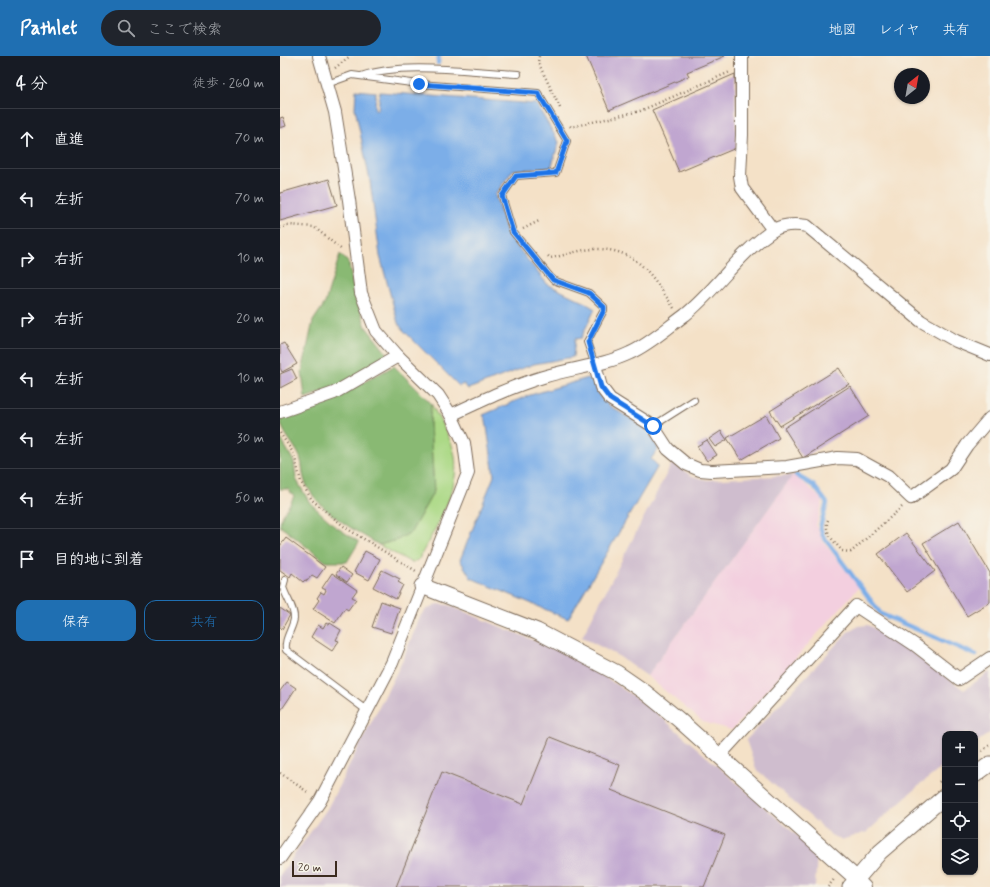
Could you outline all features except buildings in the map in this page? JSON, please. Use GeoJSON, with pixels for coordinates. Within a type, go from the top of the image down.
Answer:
{"type":"FeatureCollection","features":[{"type":"Feature","properties":{"kind":"street"},"geometry":{"type":"LineString","coordinates":[[280,858],[320,801],[366,710],[392,663],[468,473],[464,443],[451,415],[438,395],[398,356],[376,331],[361,293],[349,200],[335,112],[319,56]]}},
{"type":"Feature","properties":{"kind":"street"},"geometry":{"type":"LineString","coordinates":[[742,61],[742,135],[740,176],[742,188],[772,230]]}},
{"type":"Feature","properties":{"kind":"street"},"geometry":{"type":"LineString","coordinates":[[451,415],[502,391],[544,377],[595,365],[629,354],[681,318],[726,275],[748,251],[772,230],[788,224],[807,226],[921,321],[956,341],[990,355]]}},
{"type":"Feature","properties":{"kind":"street"},"geometry":{"type":"LineString","coordinates":[[280,412],[334,393],[398,356]]}},
{"type":"Feature","properties":{"kind":"street"},"geometry":{"type":"LineString","coordinates":[[595,365],[601,387],[610,399],[653,426],[668,449],[686,464],[700,470],[712,471],[787,467],[838,458],[857,458],[888,476],[911,498],[951,469],[967,445],[990,418]]}},
{"type":"Feature","properties":{"kind":"street"},"geometry":{"type":"LineString","coordinates":[[424,582],[537,631],[617,673],[646,693],[678,719],[830,853],[857,884],[880,852],[942,799]]}},
{"type":"Feature","properties":{"kind":"street"},"geometry":{"type":"LineString","coordinates":[[719,756],[856,606],[915,645],[959,679],[990,658]]}},
{"type":"Feature","properties":{"kind":"street"},"geometry":{"type":"LineString","coordinates":[[978,773],[990,764]]}},
{"type":"Feature","properties":{"kind":"lane"},"geometry":{"type":"LineString","coordinates":[[359,76],[376,71],[424,69],[518,74]]}},
{"type":"Feature","properties":{"kind":"lane"},"geometry":{"type":"LineString","coordinates":[[326,80],[352,75],[419,84],[538,93],[567,141],[556,173],[516,176],[502,196],[513,232],[553,280],[589,293],[604,307],[604,310],[588,342],[595,365]]}},
{"type":"Feature","properties":{"kind":"lane"},"geometry":{"type":"LineString","coordinates":[[653,426],[694,400]]}},
{"type":"Feature","properties":{"kind":"lane"},"geometry":{"type":"LineString","coordinates":[[285,580],[283,587],[293,610],[294,619],[285,645],[286,650],[366,710]]}},
{"type":"Feature","properties":{"kind":"path"},"geometry":{"type":"LineString","coordinates":[[326,80],[350,56]]}},
{"type":"Feature","properties":{"kind":"path"},"geometry":{"type":"LineString","coordinates":[[540,56],[538,62],[560,107],[561,116]]}},
{"type":"Feature","properties":{"kind":"path"},"geometry":{"type":"LineString","coordinates":[[566,122],[571,127],[640,111],[742,61]]}},
{"type":"Feature","properties":{"kind":"path"},"geometry":{"type":"LineString","coordinates":[[526,234],[523,228],[539,221]]}},
{"type":"Feature","properties":{"kind":"path"},"geometry":{"type":"LineString","coordinates":[[280,228],[290,225],[314,227],[356,262]]}},
{"type":"Feature","properties":{"kind":"path"},"geometry":{"type":"LineString","coordinates":[[545,253],[550,258],[594,249],[618,251],[633,257],[648,270],[681,318]]}},
{"type":"Feature","properties":{"kind":"path"},"geometry":{"type":"LineString","coordinates":[[280,433],[294,454],[301,482],[312,500],[346,528],[424,582]]}},
{"type":"Feature","properties":{"kind":"path"},"geometry":{"type":"LineString","coordinates":[[828,520],[826,526],[827,531],[842,551],[850,552],[911,498]]}},
{"type":"Feature","properties":{"kind":"path"},"geometry":{"type":"LineString","coordinates":[[280,773],[320,801]]}},
{"type":"Feature","properties":{"kind":"shaded area"},"geometry":{"type":"Polygon","coordinates":[[[672,463],[692,476],[707,480],[793,475],[647,676],[620,657],[582,637],[672,463]]]}},
{"type":"Feature","properties":{"kind":"shaded area"},"geometry":{"type":"Polygon","coordinates":[[[793,475],[810,488],[823,501],[816,526],[824,543],[859,587],[732,730],[703,722],[647,676],[793,475]]]}},
{"type":"Feature","properties":{"kind":"shaded area"},"geometry":{"type":"Polygon","coordinates":[[[437,604],[448,605],[557,650],[602,675],[652,709],[817,853],[815,887],[280,887],[280,875],[327,809],[400,666],[421,615],[426,610],[437,604]]]}},
{"type":"Feature","properties":{"kind":"shaded area"},"geometry":{"type":"Polygon","coordinates":[[[868,625],[898,642],[964,690],[990,672],[990,733],[978,741],[978,731],[942,731],[942,767],[910,793],[867,832],[841,840],[831,835],[756,769],[746,740],[848,632],[859,626],[868,625]]]}},
{"type":"Feature","properties":{"kind":"green space"},"geometry":{"type":"Polygon","coordinates":[[[340,254],[349,265],[354,291],[366,327],[385,351],[387,356],[337,387],[305,398],[302,372],[313,321],[325,303],[340,254]]]}},
{"type":"Feature","properties":{"kind":"green space"},"geometry":{"type":"Polygon","coordinates":[[[394,366],[431,403],[430,425],[434,491],[411,532],[397,540],[379,545],[348,526],[318,502],[305,482],[300,457],[282,427],[280,416],[340,395],[394,366]]]}},
{"type":"Feature","properties":{"kind":"green space"},"geometry":{"type":"Polygon","coordinates":[[[431,403],[453,448],[456,462],[455,476],[452,491],[440,520],[419,559],[412,563],[379,545],[397,540],[411,532],[434,491],[430,425],[431,403]]]}},
{"type":"Feature","properties":{"kind":"green space"},"geometry":{"type":"Polygon","coordinates":[[[280,437],[294,462],[296,479],[310,503],[336,527],[359,542],[347,562],[326,562],[280,526],[284,514],[294,496],[288,489],[280,489],[280,437]]]}},
{"type":"Feature","properties":{"kind":"water"},"geometry":{"type":"Polygon","coordinates":[[[356,90],[376,92],[375,110],[378,109],[380,92],[536,104],[559,142],[551,168],[513,170],[495,195],[507,234],[547,284],[595,309],[581,338],[575,339],[573,357],[534,364],[468,389],[464,384],[459,386],[403,330],[398,323],[380,256],[370,181],[355,108],[356,90]]]}},
{"type":"Feature","properties":{"kind":"water"},"geometry":{"type":"Polygon","coordinates":[[[588,378],[594,382],[602,399],[616,410],[640,424],[649,432],[658,449],[651,459],[658,466],[568,619],[471,578],[460,560],[494,476],[486,420],[483,415],[527,396],[588,378]]]}},
{"type":"Feature","properties":{"kind":"waterway"},"geometry":{"type":"LineString","coordinates":[[438,63],[439,56]]}},
{"type":"Feature","properties":{"kind":"waterway"},"geometry":{"type":"LineString","coordinates":[[796,475],[814,486],[827,503],[820,527],[823,536],[881,614],[976,655]]}},
{"type":"Feature","properties":{"kind":"route"},"geometry":{"type":"LineString","coordinates":[[419,84],[538,93],[567,141],[556,173],[516,176],[502,196],[513,232],[553,280],[589,293],[604,307],[604,310],[588,342],[601,387],[610,399],[653,426]]}}]}
